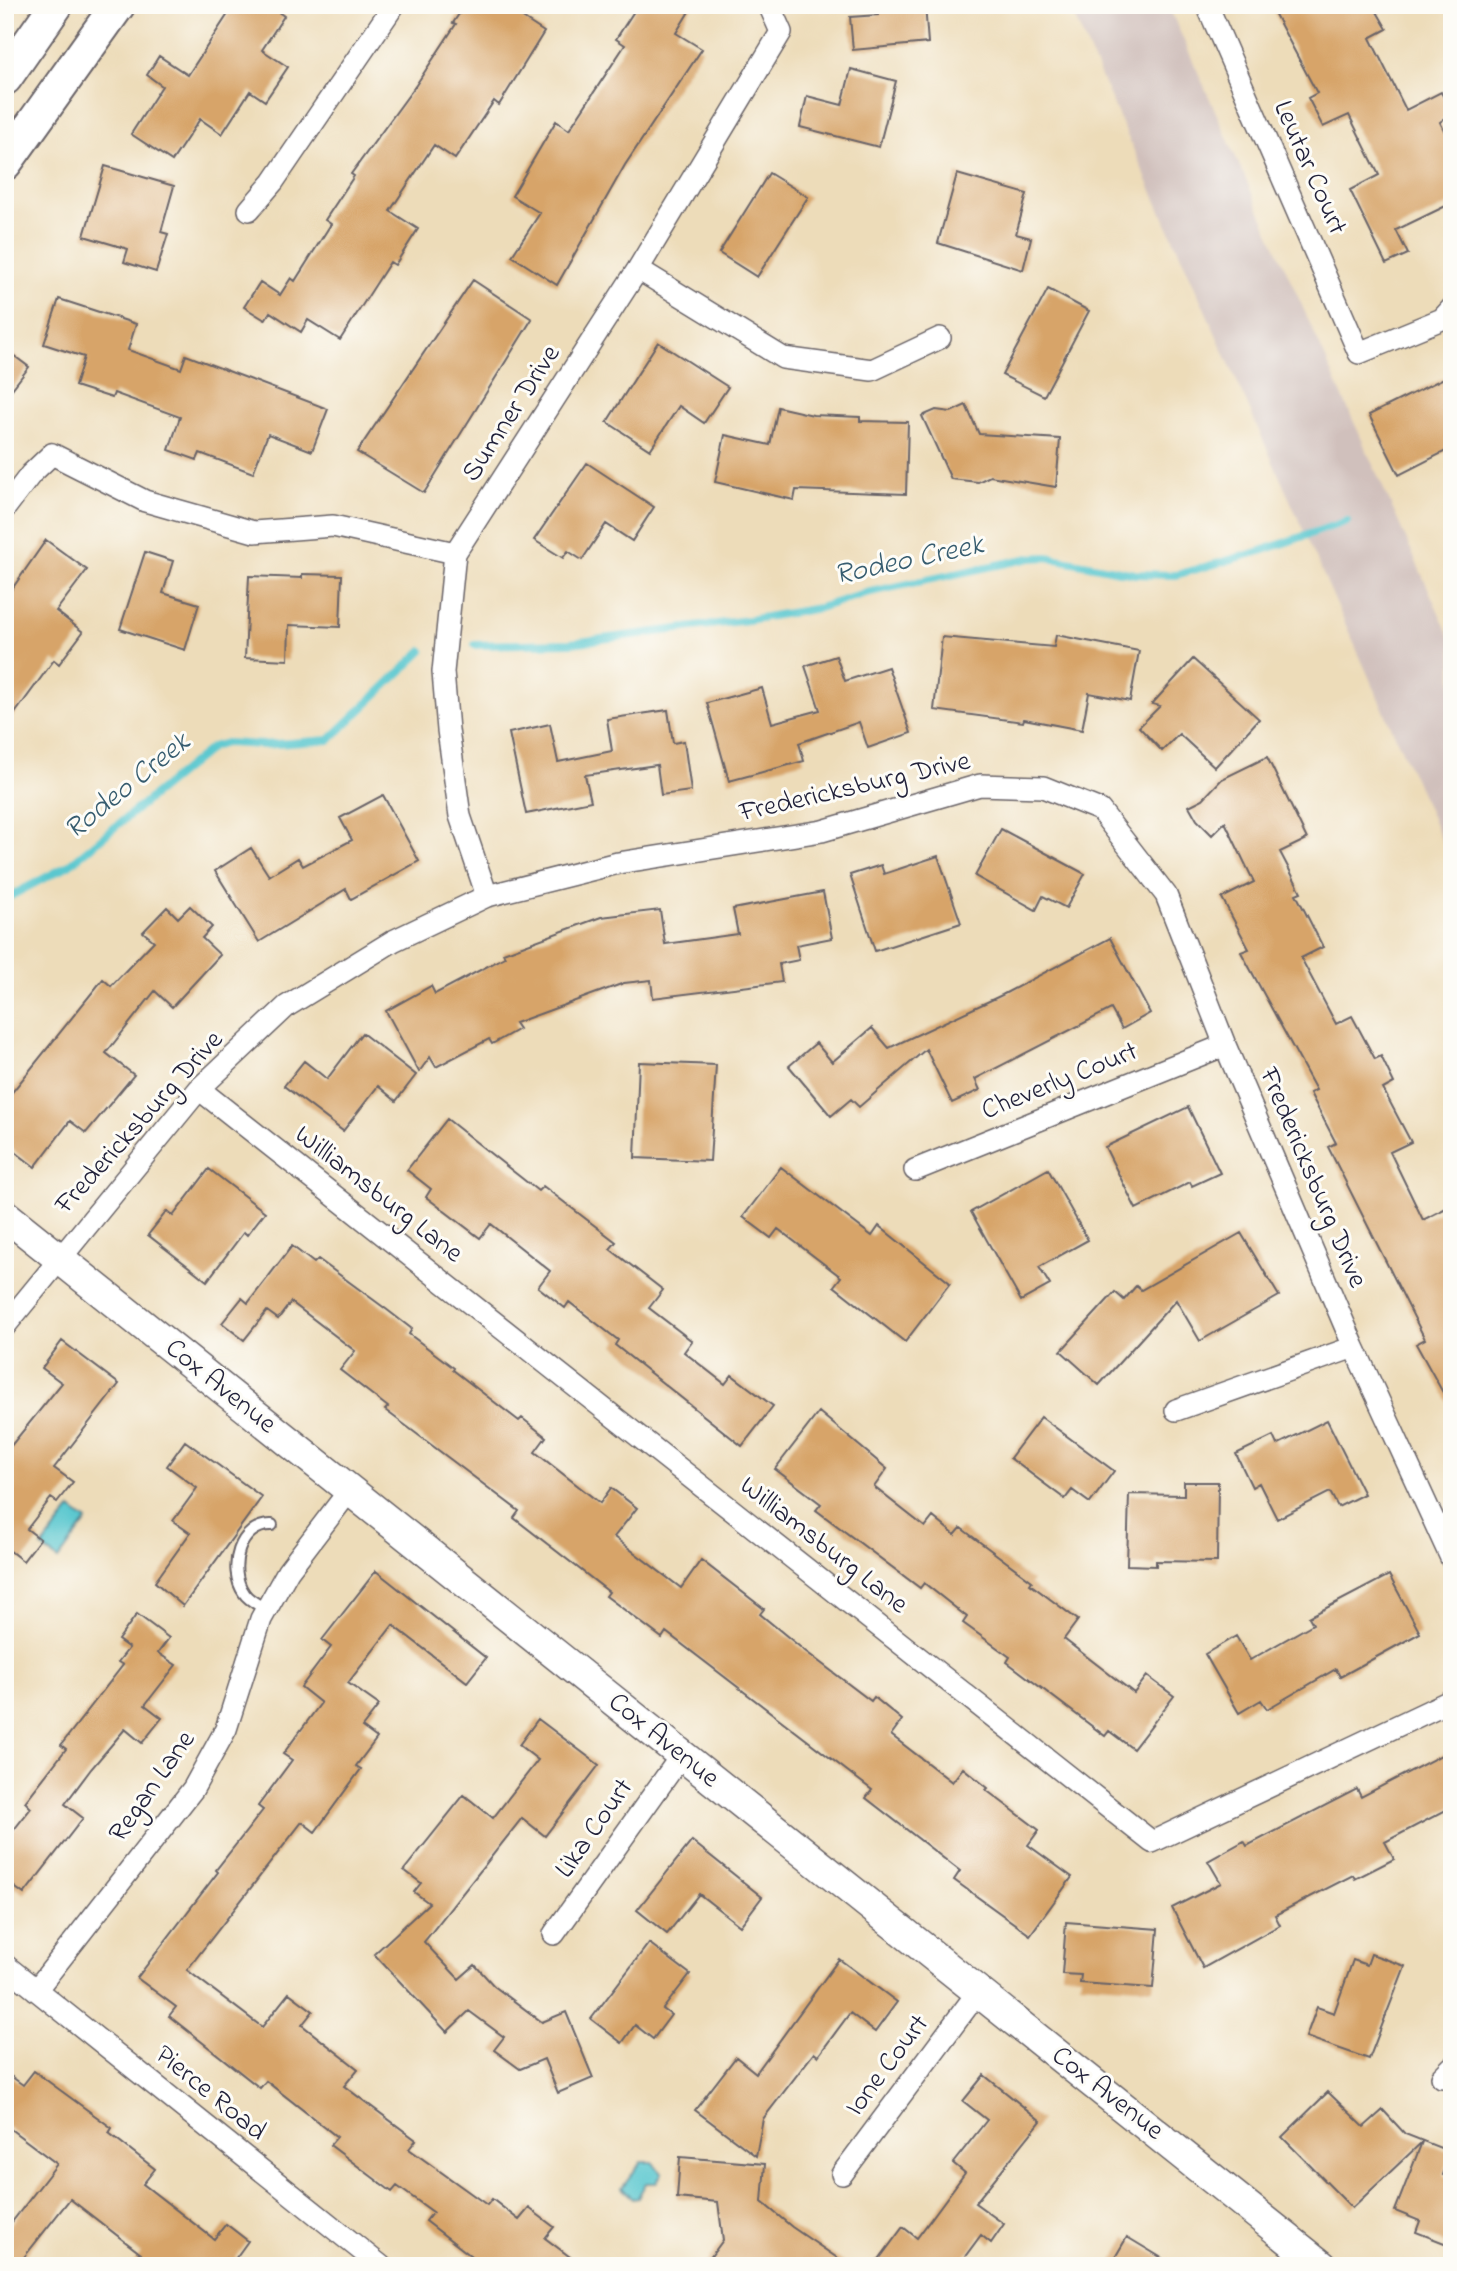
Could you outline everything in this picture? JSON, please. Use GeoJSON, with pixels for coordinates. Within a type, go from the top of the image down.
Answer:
{"type":"FeatureCollection","features":[{"type":"Feature","properties":{"kind":"main road"},"geometry":{"type":"LineString","coordinates":[[5,78],[56,5]]}},
{"type":"Feature","properties":{"kind":"main road"},"geometry":{"type":"LineString","coordinates":[[5,163],[118,5]]}},
{"type":"Feature","properties":{"kind":"main road","name":"Cox Avenue"},"geometry":{"type":"LineString","coordinates":[[5,1215],[1322,2266]]}},
{"type":"Feature","properties":{"kind":"street","name":"Sumner Drive"},"geometry":{"type":"LineString","coordinates":[[486,896],[460,816],[447,718],[443,672],[456,553],[638,269],[781,32],[769,5]]}},
{"type":"Feature","properties":{"kind":"street","name":"Leutar Court"},"geometry":{"type":"LineString","coordinates":[[1207,5],[1359,353],[1442,319],[1452,308]]}},
{"type":"Feature","properties":{"kind":"street"},"geometry":{"type":"LineString","coordinates":[[249,210],[273,182],[387,8]]}},
{"type":"Feature","properties":{"kind":"street"},"geometry":{"type":"LineString","coordinates":[[638,269],[783,358],[872,370],[940,338]]}},
{"type":"Feature","properties":{"kind":"street"},"geometry":{"type":"LineString","coordinates":[[5,508],[31,474],[52,454],[145,501],[254,532],[333,526],[456,553]]}},
{"type":"Feature","properties":{"kind":"street","name":"Fredericksburg Drive"},"geometry":{"type":"LineString","coordinates":[[5,1326],[199,1089],[287,1006],[393,941],[486,896],[618,863],[822,831],[979,785],[1043,787],[1100,810],[1166,895],[1225,1045],[1354,1347],[1452,1560]]}},
{"type":"Feature","properties":{"kind":"street","name":"Cheverly Court"},"geometry":{"type":"LineString","coordinates":[[915,1170],[1225,1045]]}},
{"type":"Feature","properties":{"kind":"street","name":"Williamsburg Lane"},"geometry":{"type":"LineString","coordinates":[[199,1089],[1152,1842],[1452,1700]]}},
{"type":"Feature","properties":{"kind":"street"},"geometry":{"type":"LineString","coordinates":[[1176,1410],[1354,1347]]}},
{"type":"Feature","properties":{"kind":"street","name":"Regan Lane"},"geometry":{"type":"LineString","coordinates":[[36,1990],[193,1789],[226,1728],[266,1609],[288,1571],[349,1491]]}},
{"type":"Feature","properties":{"kind":"street","name":"Lika Court"},"geometry":{"type":"LineString","coordinates":[[554,1934],[681,1755]]}},
{"type":"Feature","properties":{"kind":"street","name":"Pierce Road"},"geometry":{"type":"LineString","coordinates":[[5,1965],[381,2266]]}},
{"type":"Feature","properties":{"kind":"street","name":"Ione Court"},"geometry":{"type":"LineString","coordinates":[[842,2174],[978,1992]]}},
{"type":"Feature","properties":{"kind":"lane"},"geometry":{"type":"LineString","coordinates":[[266,1609],[245,1595],[237,1577],[235,1563],[249,1533],[263,1525],[272,1525]]}},
{"type":"Feature","properties":{"kind":"shaded area"},"geometry":{"type":"Polygon","coordinates":[[[1069,5],[1168,5],[1452,642],[1452,863],[1069,5]]]}},
{"type":"Feature","properties":{"kind":"water"},"geometry":{"type":"Polygon","coordinates":[[[71,1509],[87,1521],[58,1560],[42,1547],[71,1509]]]}},
{"type":"Feature","properties":{"kind":"water"},"geometry":{"type":"Polygon","coordinates":[[[641,2162],[652,2162],[662,2173],[656,2183],[646,2183],[638,2197],[633,2198],[622,2188],[641,2162]]]}},
{"type":"Feature","properties":{"kind":"building"},"geometry":{"type":"Polygon","coordinates":[[[234,5],[268,5],[284,16],[262,50],[288,67],[265,101],[250,91],[222,134],[200,119],[172,161],[131,134],[162,86],[147,75],[159,56],[188,75],[234,5]]]}},
{"type":"Feature","properties":{"kind":"building"},"geometry":{"type":"Polygon","coordinates":[[[465,5],[520,5],[515,13],[544,32],[499,105],[494,101],[455,159],[434,145],[390,211],[418,229],[395,265],[390,262],[340,340],[308,320],[301,332],[270,312],[265,320],[244,307],[260,282],[280,295],[291,278],[295,281],[331,224],[325,220],[354,176],[351,174],[416,85],[456,24],[453,23],[465,5]]]}},
{"type":"Feature","properties":{"kind":"building"},"geometry":{"type":"Polygon","coordinates":[[[638,5],[693,5],[676,33],[702,49],[625,165],[557,285],[512,256],[540,213],[512,196],[556,121],[569,130],[625,45],[616,39],[638,5]]]}},
{"type":"Feature","properties":{"kind":"building"},"geometry":{"type":"Polygon","coordinates":[[[877,5],[925,5],[928,43],[853,50],[850,17],[878,15],[877,5]]]}},
{"type":"Feature","properties":{"kind":"building"},"geometry":{"type":"Polygon","coordinates":[[[1270,5],[1373,5],[1387,29],[1370,38],[1406,110],[1441,92],[1452,113],[1440,122],[1452,146],[1452,203],[1396,230],[1408,254],[1386,264],[1350,190],[1379,175],[1349,115],[1323,127],[1308,98],[1317,93],[1270,5]]]}},
{"type":"Feature","properties":{"kind":"building"},"geometry":{"type":"Polygon","coordinates":[[[851,69],[896,81],[879,147],[800,127],[807,96],[842,105],[851,69]]]}},
{"type":"Feature","properties":{"kind":"building"},"geometry":{"type":"Polygon","coordinates":[[[105,166],[174,186],[161,232],[168,234],[156,272],[124,262],[128,249],[84,236],[105,166]]]}},
{"type":"Feature","properties":{"kind":"building"},"geometry":{"type":"Polygon","coordinates":[[[769,173],[808,197],[757,277],[719,253],[769,173]]]}},
{"type":"Feature","properties":{"kind":"building"},"geometry":{"type":"Polygon","coordinates":[[[957,174],[1027,194],[1016,234],[1031,238],[1023,270],[938,243],[957,174]]]}},
{"type":"Feature","properties":{"kind":"building"},"geometry":{"type":"Polygon","coordinates":[[[473,280],[532,319],[424,493],[357,452],[473,280]]]}},
{"type":"Feature","properties":{"kind":"building"},"geometry":{"type":"Polygon","coordinates":[[[1048,289],[1089,311],[1044,396],[1002,375],[1048,289]]]}},
{"type":"Feature","properties":{"kind":"building"},"geometry":{"type":"Polygon","coordinates":[[[59,299],[136,324],[128,350],[181,369],[186,355],[328,409],[312,451],[268,434],[253,473],[200,453],[197,460],[169,450],[180,417],[114,393],[112,398],[75,386],[84,357],[44,344],[59,299]]]}},
{"type":"Feature","properties":{"kind":"building"},"geometry":{"type":"Polygon","coordinates":[[[658,342],[728,387],[704,423],[679,406],[650,450],[607,422],[658,342]]]}},
{"type":"Feature","properties":{"kind":"building"},"geometry":{"type":"Polygon","coordinates":[[[5,349],[29,367],[5,398],[5,349]]]}},
{"type":"Feature","properties":{"kind":"building"},"geometry":{"type":"Polygon","coordinates":[[[1452,374],[1452,448],[1399,475],[1369,415],[1452,374]]]}},
{"type":"Feature","properties":{"kind":"building"},"geometry":{"type":"Polygon","coordinates":[[[966,405],[979,434],[1060,439],[1056,487],[990,476],[978,482],[951,479],[922,416],[936,410],[951,412],[966,405]]]}},
{"type":"Feature","properties":{"kind":"building"},"geometry":{"type":"Polygon","coordinates":[[[778,407],[813,415],[860,417],[860,421],[908,422],[906,494],[796,490],[794,500],[715,482],[725,435],[770,445],[778,407]]]}},
{"type":"Feature","properties":{"kind":"building"},"geometry":{"type":"Polygon","coordinates":[[[587,463],[654,507],[632,541],[606,524],[582,560],[568,551],[563,558],[534,540],[587,463]]]}},
{"type":"Feature","properties":{"kind":"building"},"geometry":{"type":"Polygon","coordinates":[[[46,540],[87,570],[56,611],[83,632],[59,664],[54,660],[5,727],[5,599],[46,540]]]}},
{"type":"Feature","properties":{"kind":"building"},"geometry":{"type":"Polygon","coordinates":[[[145,552],[173,561],[163,593],[199,604],[185,650],[120,629],[145,552]]]}},
{"type":"Feature","properties":{"kind":"building"},"geometry":{"type":"Polygon","coordinates":[[[302,574],[342,575],[340,627],[289,625],[288,660],[245,658],[249,576],[302,578],[302,574]]]}},
{"type":"Feature","properties":{"kind":"building"},"geometry":{"type":"Polygon","coordinates":[[[1056,635],[1139,651],[1130,701],[1089,693],[1082,730],[1024,719],[1023,722],[934,710],[942,637],[1054,647],[1056,635]]]}},
{"type":"Feature","properties":{"kind":"building"},"geometry":{"type":"Polygon","coordinates":[[[836,656],[845,681],[888,667],[911,733],[868,748],[859,722],[799,743],[804,761],[729,781],[707,703],[762,688],[772,723],[820,710],[805,666],[836,656]]]}},
{"type":"Feature","properties":{"kind":"building"},"geometry":{"type":"Polygon","coordinates":[[[1193,659],[1259,719],[1215,767],[1179,734],[1162,751],[1139,727],[1160,706],[1152,704],[1193,659]]]}},
{"type":"Feature","properties":{"kind":"building"},"geometry":{"type":"Polygon","coordinates":[[[668,710],[673,743],[684,741],[691,791],[661,795],[657,765],[585,775],[591,801],[526,814],[509,733],[550,724],[558,762],[612,751],[607,719],[668,710]]]}},
{"type":"Feature","properties":{"kind":"building"},"geometry":{"type":"Polygon","coordinates":[[[1267,757],[1307,839],[1280,852],[1301,892],[1296,894],[1323,947],[1301,958],[1336,1024],[1352,1016],[1375,1059],[1381,1056],[1394,1083],[1383,1089],[1411,1142],[1390,1152],[1423,1220],[1452,1205],[1452,1409],[1416,1344],[1425,1339],[1328,1147],[1336,1143],[1310,1093],[1316,1090],[1241,952],[1249,949],[1222,898],[1254,882],[1225,822],[1212,835],[1197,820],[1189,806],[1203,799],[1222,779],[1267,757]]]}},
{"type":"Feature","properties":{"kind":"building"},"geometry":{"type":"Polygon","coordinates":[[[383,795],[419,861],[351,899],[346,889],[259,942],[215,871],[251,848],[269,876],[298,858],[303,866],[352,840],[340,818],[383,795]]]}},
{"type":"Feature","properties":{"kind":"building"},"geometry":{"type":"Polygon","coordinates":[[[1001,829],[1085,874],[1066,908],[1043,896],[1036,910],[975,876],[1001,829]]]}},
{"type":"Feature","properties":{"kind":"building"},"geometry":{"type":"Polygon","coordinates":[[[938,856],[961,923],[875,951],[850,875],[881,865],[884,874],[938,856]]]}},
{"type":"Feature","properties":{"kind":"building"},"geometry":{"type":"Polygon","coordinates":[[[823,892],[832,938],[796,945],[799,960],[779,964],[782,982],[653,998],[651,980],[624,983],[515,1023],[519,1029],[492,1044],[489,1039],[436,1067],[430,1057],[419,1072],[386,1011],[431,986],[435,994],[505,957],[503,953],[601,917],[660,910],[665,944],[738,934],[733,909],[823,892]]]}},
{"type":"Feature","properties":{"kind":"building"},"geometry":{"type":"Polygon","coordinates":[[[190,906],[212,927],[202,938],[220,955],[172,1007],[155,991],[106,1053],[134,1075],[86,1133],[70,1121],[35,1167],[5,1144],[5,1101],[103,979],[111,986],[154,941],[143,932],[167,907],[178,918],[190,906]]]}},
{"type":"Feature","properties":{"kind":"building"},"geometry":{"type":"Polygon","coordinates":[[[1110,938],[1150,1013],[1122,1029],[1111,1009],[975,1079],[980,1090],[952,1103],[926,1049],[859,1107],[851,1099],[831,1116],[789,1066],[816,1043],[832,1062],[872,1028],[889,1048],[1002,995],[1110,938]]]}},
{"type":"Feature","properties":{"kind":"building"},"geometry":{"type":"Polygon","coordinates":[[[362,1033],[416,1075],[396,1101],[378,1086],[343,1131],[284,1086],[304,1061],[327,1079],[362,1033]]]}},
{"type":"Feature","properties":{"kind":"building"},"geometry":{"type":"Polygon","coordinates":[[[639,1062],[716,1065],[710,1161],[635,1158],[639,1062]]]}},
{"type":"Feature","properties":{"kind":"building"},"geometry":{"type":"Polygon","coordinates":[[[1188,1107],[1220,1173],[1192,1186],[1190,1182],[1136,1209],[1105,1147],[1188,1107]]]}},
{"type":"Feature","properties":{"kind":"building"},"geometry":{"type":"Polygon","coordinates":[[[447,1119],[538,1191],[543,1186],[616,1242],[610,1249],[663,1290],[649,1308],[692,1341],[684,1352],[725,1384],[732,1375],[773,1406],[742,1446],[615,1345],[618,1340],[569,1302],[565,1308],[538,1287],[550,1271],[491,1224],[480,1238],[426,1197],[431,1189],[407,1170],[447,1119]]]}},
{"type":"Feature","properties":{"kind":"building"},"geometry":{"type":"Polygon","coordinates":[[[781,1167],[872,1236],[879,1226],[950,1283],[905,1342],[834,1286],[841,1277],[778,1229],[771,1238],[743,1217],[781,1167]]]}},
{"type":"Feature","properties":{"kind":"building"},"geometry":{"type":"Polygon","coordinates":[[[209,1169],[265,1212],[247,1235],[244,1232],[207,1281],[148,1235],[167,1211],[173,1216],[209,1169]]]}},
{"type":"Feature","properties":{"kind":"building"},"geometry":{"type":"Polygon","coordinates":[[[1048,1169],[1088,1240],[1039,1267],[1050,1285],[1021,1301],[971,1212],[1048,1169]]]}},
{"type":"Feature","properties":{"kind":"building"},"geometry":{"type":"Polygon","coordinates":[[[1241,1233],[1279,1296],[1200,1341],[1176,1300],[1099,1385],[1061,1351],[1115,1292],[1124,1300],[1136,1286],[1141,1290],[1241,1233]]]}},
{"type":"Feature","properties":{"kind":"building"},"geometry":{"type":"Polygon","coordinates":[[[292,1246],[314,1263],[318,1259],[386,1309],[412,1329],[409,1334],[454,1368],[453,1370],[519,1421],[522,1418],[546,1437],[535,1452],[600,1503],[611,1488],[637,1508],[614,1537],[681,1588],[701,1560],[764,1609],[760,1614],[805,1651],[871,1701],[874,1697],[902,1720],[891,1735],[952,1782],[963,1768],[988,1788],[986,1790],[1039,1830],[1028,1845],[1072,1877],[1030,1935],[954,1880],[960,1871],[866,1798],[872,1790],[666,1632],[662,1638],[606,1596],[609,1592],[514,1518],[519,1511],[385,1410],[388,1407],[340,1370],[355,1351],[291,1302],[278,1319],[267,1311],[244,1340],[222,1323],[242,1298],[248,1303],[292,1246]]]}},
{"type":"Feature","properties":{"kind":"building"},"geometry":{"type":"Polygon","coordinates":[[[62,1341],[119,1384],[54,1468],[73,1482],[57,1502],[51,1498],[27,1529],[40,1539],[23,1561],[10,1551],[5,1558],[5,1453],[62,1383],[42,1368],[62,1341]]]}},
{"type":"Feature","properties":{"kind":"building"},"geometry":{"type":"Polygon","coordinates":[[[819,1412],[887,1469],[874,1487],[925,1527],[933,1517],[955,1535],[961,1528],[1032,1581],[1030,1584],[1078,1620],[1064,1639],[1134,1693],[1147,1676],[1174,1696],[1133,1749],[1109,1731],[1105,1736],[1007,1662],[1010,1657],[963,1623],[967,1617],[924,1583],[920,1588],[816,1510],[821,1504],[775,1469],[819,1412]]]}},
{"type":"Feature","properties":{"kind":"building"},"geometry":{"type":"Polygon","coordinates":[[[1041,1417],[1114,1471],[1090,1503],[1072,1490],[1065,1499],[1010,1458],[1041,1417]]]}},
{"type":"Feature","properties":{"kind":"building"},"geometry":{"type":"Polygon","coordinates":[[[1327,1420],[1364,1494],[1338,1507],[1330,1492],[1277,1519],[1259,1483],[1252,1487],[1236,1454],[1273,1436],[1277,1445],[1327,1420]]]}},
{"type":"Feature","properties":{"kind":"building"},"geometry":{"type":"Polygon","coordinates":[[[185,1441],[262,1497],[183,1606],[155,1582],[190,1533],[173,1521],[197,1488],[167,1466],[185,1441]]]}},
{"type":"Feature","properties":{"kind":"building"},"geometry":{"type":"Polygon","coordinates":[[[1184,1482],[1218,1482],[1217,1562],[1156,1561],[1156,1566],[1127,1565],[1129,1494],[1184,1495],[1184,1482]]]}},
{"type":"Feature","properties":{"kind":"building"},"geometry":{"type":"Polygon","coordinates":[[[376,1571],[486,1658],[467,1682],[393,1625],[348,1683],[379,1705],[362,1727],[377,1738],[356,1766],[361,1769],[315,1832],[302,1822],[187,1970],[262,2027],[289,1993],[313,2011],[302,2025],[358,2069],[344,2086],[416,2140],[409,2149],[487,2205],[492,2199],[519,2220],[529,2208],[554,2227],[545,2238],[582,2266],[484,2266],[426,2221],[433,2212],[397,2186],[392,2192],[330,2145],[337,2137],[266,2081],[260,2088],[169,2016],[176,2007],[137,1978],[263,1810],[258,1806],[292,1760],[283,1754],[321,1703],[301,1687],[331,1647],[322,1640],[376,1571]]]}},
{"type":"Feature","properties":{"kind":"building"},"geometry":{"type":"Polygon","coordinates":[[[1389,1575],[1420,1633],[1340,1677],[1336,1669],[1267,1709],[1261,1700],[1239,1713],[1205,1654],[1236,1636],[1250,1660],[1313,1624],[1309,1617],[1389,1575]]]}},
{"type":"Feature","properties":{"kind":"building"},"geometry":{"type":"Polygon","coordinates":[[[137,1614],[169,1638],[158,1653],[176,1665],[145,1705],[162,1718],[142,1743],[125,1729],[91,1769],[65,1804],[83,1818],[24,1894],[5,1880],[5,1841],[31,1808],[25,1802],[66,1749],[61,1745],[123,1665],[118,1662],[129,1648],[118,1640],[137,1614]]]}},
{"type":"Feature","properties":{"kind":"building"},"geometry":{"type":"Polygon","coordinates":[[[538,1719],[599,1765],[545,1836],[522,1818],[424,1942],[459,1979],[475,1965],[494,1986],[542,2022],[566,2012],[593,2078],[558,2093],[544,2059],[520,2069],[494,2050],[504,2037],[469,2011],[447,2032],[374,1954],[429,1903],[414,1892],[421,1883],[404,1870],[464,1795],[493,1818],[538,1760],[519,1745],[538,1719]]]}},
{"type":"Feature","properties":{"kind":"building"},"geometry":{"type":"Polygon","coordinates":[[[1445,1753],[1452,1767],[1452,1807],[1385,1842],[1394,1859],[1355,1879],[1353,1875],[1275,1915],[1280,1925],[1203,1968],[1172,1908],[1221,1883],[1208,1861],[1244,1841],[1247,1846],[1357,1789],[1361,1797],[1445,1753]]]}},
{"type":"Feature","properties":{"kind":"building"},"geometry":{"type":"Polygon","coordinates":[[[692,1841],[762,1897],[740,1926],[699,1894],[667,1934],[637,1910],[692,1841]]]}},
{"type":"Feature","properties":{"kind":"building"},"geometry":{"type":"Polygon","coordinates":[[[1066,1922],[1158,1929],[1153,1988],[1080,1983],[1081,1975],[1062,1974],[1066,1922]]]}},
{"type":"Feature","properties":{"kind":"building"},"geometry":{"type":"Polygon","coordinates":[[[649,1943],[690,1974],[663,2009],[671,2015],[653,2039],[635,2025],[622,2043],[591,2019],[649,1943]]]}},
{"type":"Feature","properties":{"kind":"building"},"geometry":{"type":"Polygon","coordinates":[[[1371,1954],[1405,1966],[1369,2059],[1306,2037],[1317,2007],[1334,2013],[1353,1960],[1367,1965],[1371,1954]]]}},
{"type":"Feature","properties":{"kind":"building"},"geometry":{"type":"Polygon","coordinates":[[[839,1959],[897,2002],[875,2032],[850,2013],[818,2056],[814,2053],[763,2119],[756,2156],[695,2110],[736,2057],[756,2073],[839,1959]]]}},
{"type":"Feature","properties":{"kind":"building"},"geometry":{"type":"Polygon","coordinates":[[[34,2071],[112,2128],[109,2133],[155,2169],[143,2184],[214,2239],[226,2224],[248,2241],[230,2266],[131,2266],[141,2254],[70,2199],[17,2266],[5,2266],[5,2231],[57,2164],[5,2125],[5,2072],[23,2085],[34,2071]]]}},
{"type":"Feature","properties":{"kind":"building"},"geometry":{"type":"Polygon","coordinates":[[[984,2075],[1041,2121],[975,2203],[1004,2224],[991,2243],[981,2235],[958,2266],[874,2266],[903,2227],[917,2238],[965,2173],[953,2163],[987,2120],[963,2101],[984,2075]]]}},
{"type":"Feature","properties":{"kind":"building"},"geometry":{"type":"Polygon","coordinates":[[[1328,2092],[1364,2127],[1383,2110],[1405,2134],[1451,2152],[1443,2175],[1452,2179],[1452,2246],[1416,2232],[1420,2221],[1395,2211],[1422,2142],[1352,2208],[1282,2137],[1328,2092]]]}},
{"type":"Feature","properties":{"kind":"building"},"geometry":{"type":"Polygon","coordinates":[[[680,2157],[765,2164],[762,2202],[792,2227],[849,2266],[704,2266],[723,2240],[718,2202],[677,2198],[680,2157]]]}},
{"type":"Feature","properties":{"kind":"building"},"geometry":{"type":"Polygon","coordinates":[[[1127,2237],[1175,2266],[1110,2266],[1127,2237]]]}},
{"type":"Feature","properties":{"kind":"waterway","name":"Rodeo Creek"},"geometry":{"type":"LineString","coordinates":[[475,645],[571,643],[748,620],[819,608],[866,593],[1030,558],[1047,557],[1135,574],[1176,575],[1261,551],[1347,521]]}},
{"type":"Feature","properties":{"kind":"waterway","name":"Rodeo Creek"},"geometry":{"type":"LineString","coordinates":[[5,899],[69,865],[212,747],[226,743],[263,745],[329,740],[422,651]]}}]}
